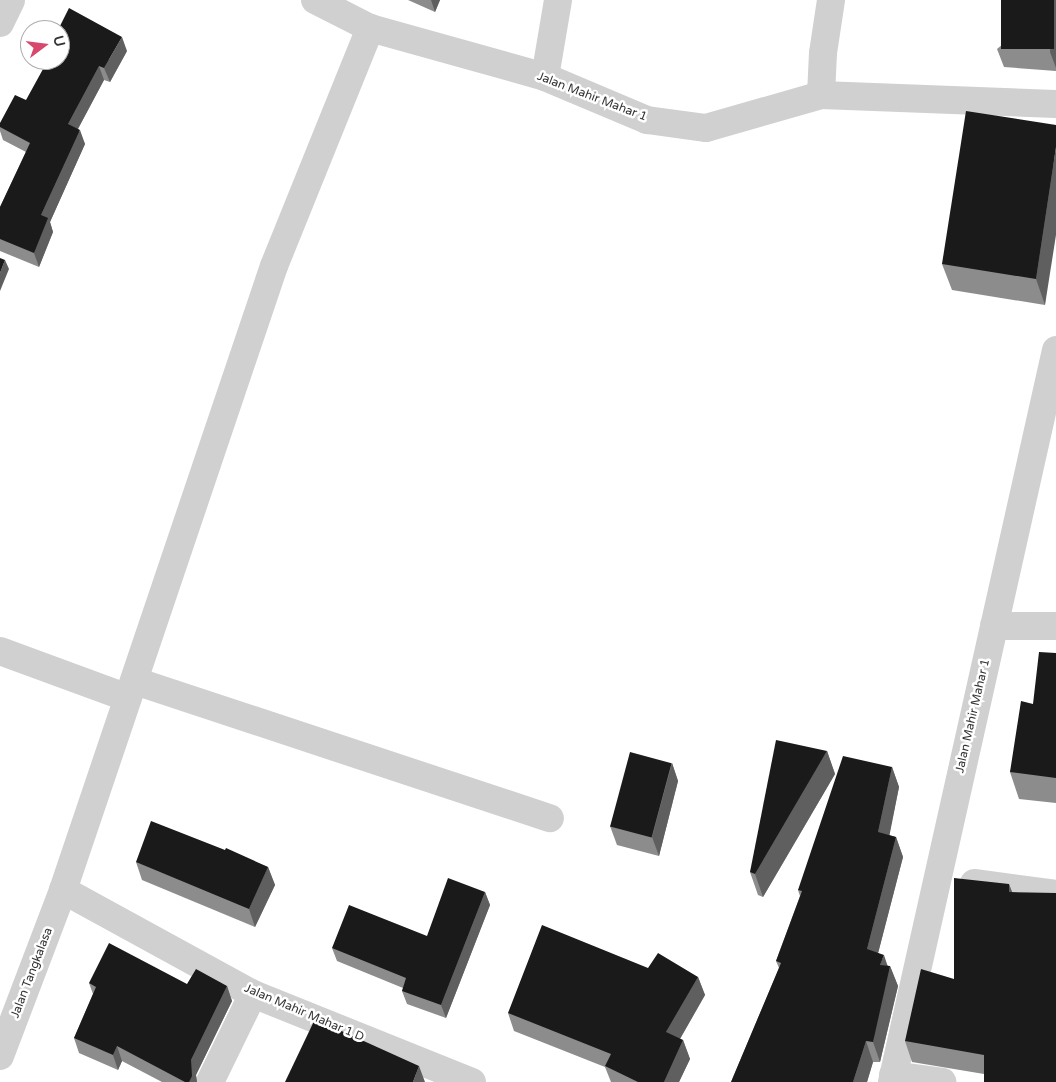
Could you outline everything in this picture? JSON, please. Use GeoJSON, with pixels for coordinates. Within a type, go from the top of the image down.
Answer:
{"type":"FeatureCollection","features":[{"type":"Feature","properties":{"kind":"street"},"geometry":{"type":"LineString","coordinates":[[0,24],[11,0]]}},
{"type":"Feature","properties":{"kind":"street","name":"Jalan Mahir Mahar 1"},"geometry":{"type":"LineString","coordinates":[[315,0],[370,28],[544,77],[647,120],[706,128],[822,95],[1056,104]]}},
{"type":"Feature","properties":{"kind":"street"},"geometry":{"type":"LineString","coordinates":[[544,77],[558,0]]}},
{"type":"Feature","properties":{"kind":"street"},"geometry":{"type":"LineString","coordinates":[[822,95],[823,53],[831,0]]}},
{"type":"Feature","properties":{"kind":"street","name":"Jalan Tangkalasa"},"geometry":{"type":"LineString","coordinates":[[0,1056],[63,890],[274,266],[370,28]]}},
{"type":"Feature","properties":{"kind":"street","name":"Jalan Mahir Mahar 1"},"geometry":{"type":"LineString","coordinates":[[892,1079],[1056,350]]}},
{"type":"Feature","properties":{"kind":"street"},"geometry":{"type":"LineString","coordinates":[[994,626],[1056,626]]}},
{"type":"Feature","properties":{"kind":"street"},"geometry":{"type":"LineString","coordinates":[[0,651],[132,689],[550,818]]}},
{"type":"Feature","properties":{"kind":"street"},"geometry":{"type":"LineString","coordinates":[[937,879],[1056,894]]}},
{"type":"Feature","properties":{"kind":"street","name":"Jalan Mahir Mahar 1 D"},"geometry":{"type":"LineString","coordinates":[[63,890],[253,994],[458,1079]]}},
{"type":"Feature","properties":{"kind":"street"},"geometry":{"type":"LineString","coordinates":[[210,1082],[253,994]]}},
{"type":"Feature","properties":{"kind":"street"},"geometry":{"type":"LineString","coordinates":[[892,1079],[943,1082]]}},
{"type":"Feature","properties":{"kind":"building"},"geometry":{"type":"Polygon","coordinates":[[[1001,0],[1054,0],[1054,49],[1001,49],[1001,0]]]}},
{"type":"Feature","properties":{"kind":"building"},"geometry":{"type":"Polygon","coordinates":[[[69,8],[122,37],[104,68],[99,66],[68,124],[80,130],[41,215],[48,218],[34,253],[0,239],[0,207],[30,143],[0,127],[0,123],[15,95],[26,100],[42,70],[70,70],[70,20],[63,20],[69,8]]]}},
{"type":"Feature","properties":{"kind":"building"},"geometry":{"type":"Polygon","coordinates":[[[966,111],[1056,125],[1056,147],[1036,279],[942,264],[966,111]]]}},
{"type":"Feature","properties":{"kind":"building"},"geometry":{"type":"Polygon","coordinates":[[[0,258],[5,260],[0,273],[0,258]]]}},
{"type":"Feature","properties":{"kind":"building"},"geometry":{"type":"Polygon","coordinates":[[[1039,652],[1056,653],[1056,778],[1010,772],[1021,701],[1033,704],[1039,652]]]}},
{"type":"Feature","properties":{"kind":"building"},"geometry":{"type":"Polygon","coordinates":[[[776,740],[827,751],[755,874],[750,872],[776,740]]]}},
{"type":"Feature","properties":{"kind":"building"},"geometry":{"type":"Polygon","coordinates":[[[630,752],[672,763],[652,838],[610,826],[630,752]]]}},
{"type":"Feature","properties":{"kind":"building"},"geometry":{"type":"Polygon","coordinates":[[[843,756],[892,767],[878,832],[896,837],[867,949],[884,955],[880,965],[890,966],[873,1042],[866,1041],[853,1082],[731,1082],[781,963],[776,961],[802,891],[798,890],[843,756]]]}},
{"type":"Feature","properties":{"kind":"building"},"geometry":{"type":"Polygon","coordinates":[[[151,821],[225,850],[226,848],[268,867],[249,909],[136,862],[151,821]]]}},
{"type":"Feature","properties":{"kind":"building"},"geometry":{"type":"Polygon","coordinates":[[[448,878],[485,892],[441,1005],[402,991],[406,978],[332,948],[349,905],[427,936],[448,878]]]}},
{"type":"Feature","properties":{"kind":"building"},"geometry":{"type":"Polygon","coordinates":[[[954,878],[1009,884],[1009,892],[1056,893],[1056,1082],[984,1082],[984,1055],[905,1041],[921,969],[954,979],[954,878]]]}},
{"type":"Feature","properties":{"kind":"building"},"geometry":{"type":"Polygon","coordinates":[[[542,925],[648,968],[658,953],[698,977],[666,1032],[683,1040],[664,1082],[638,1082],[605,1066],[611,1054],[508,1013],[542,925]]]}},
{"type":"Feature","properties":{"kind":"building"},"geometry":{"type":"Polygon","coordinates":[[[109,943],[187,984],[196,969],[227,986],[191,1060],[192,1076],[189,1082],[185,1082],[117,1046],[113,1055],[74,1038],[96,987],[89,983],[109,943]]]}},
{"type":"Feature","properties":{"kind":"building"},"geometry":{"type":"Polygon","coordinates":[[[315,1019],[419,1066],[413,1082],[285,1082],[315,1019]]]}}]}
